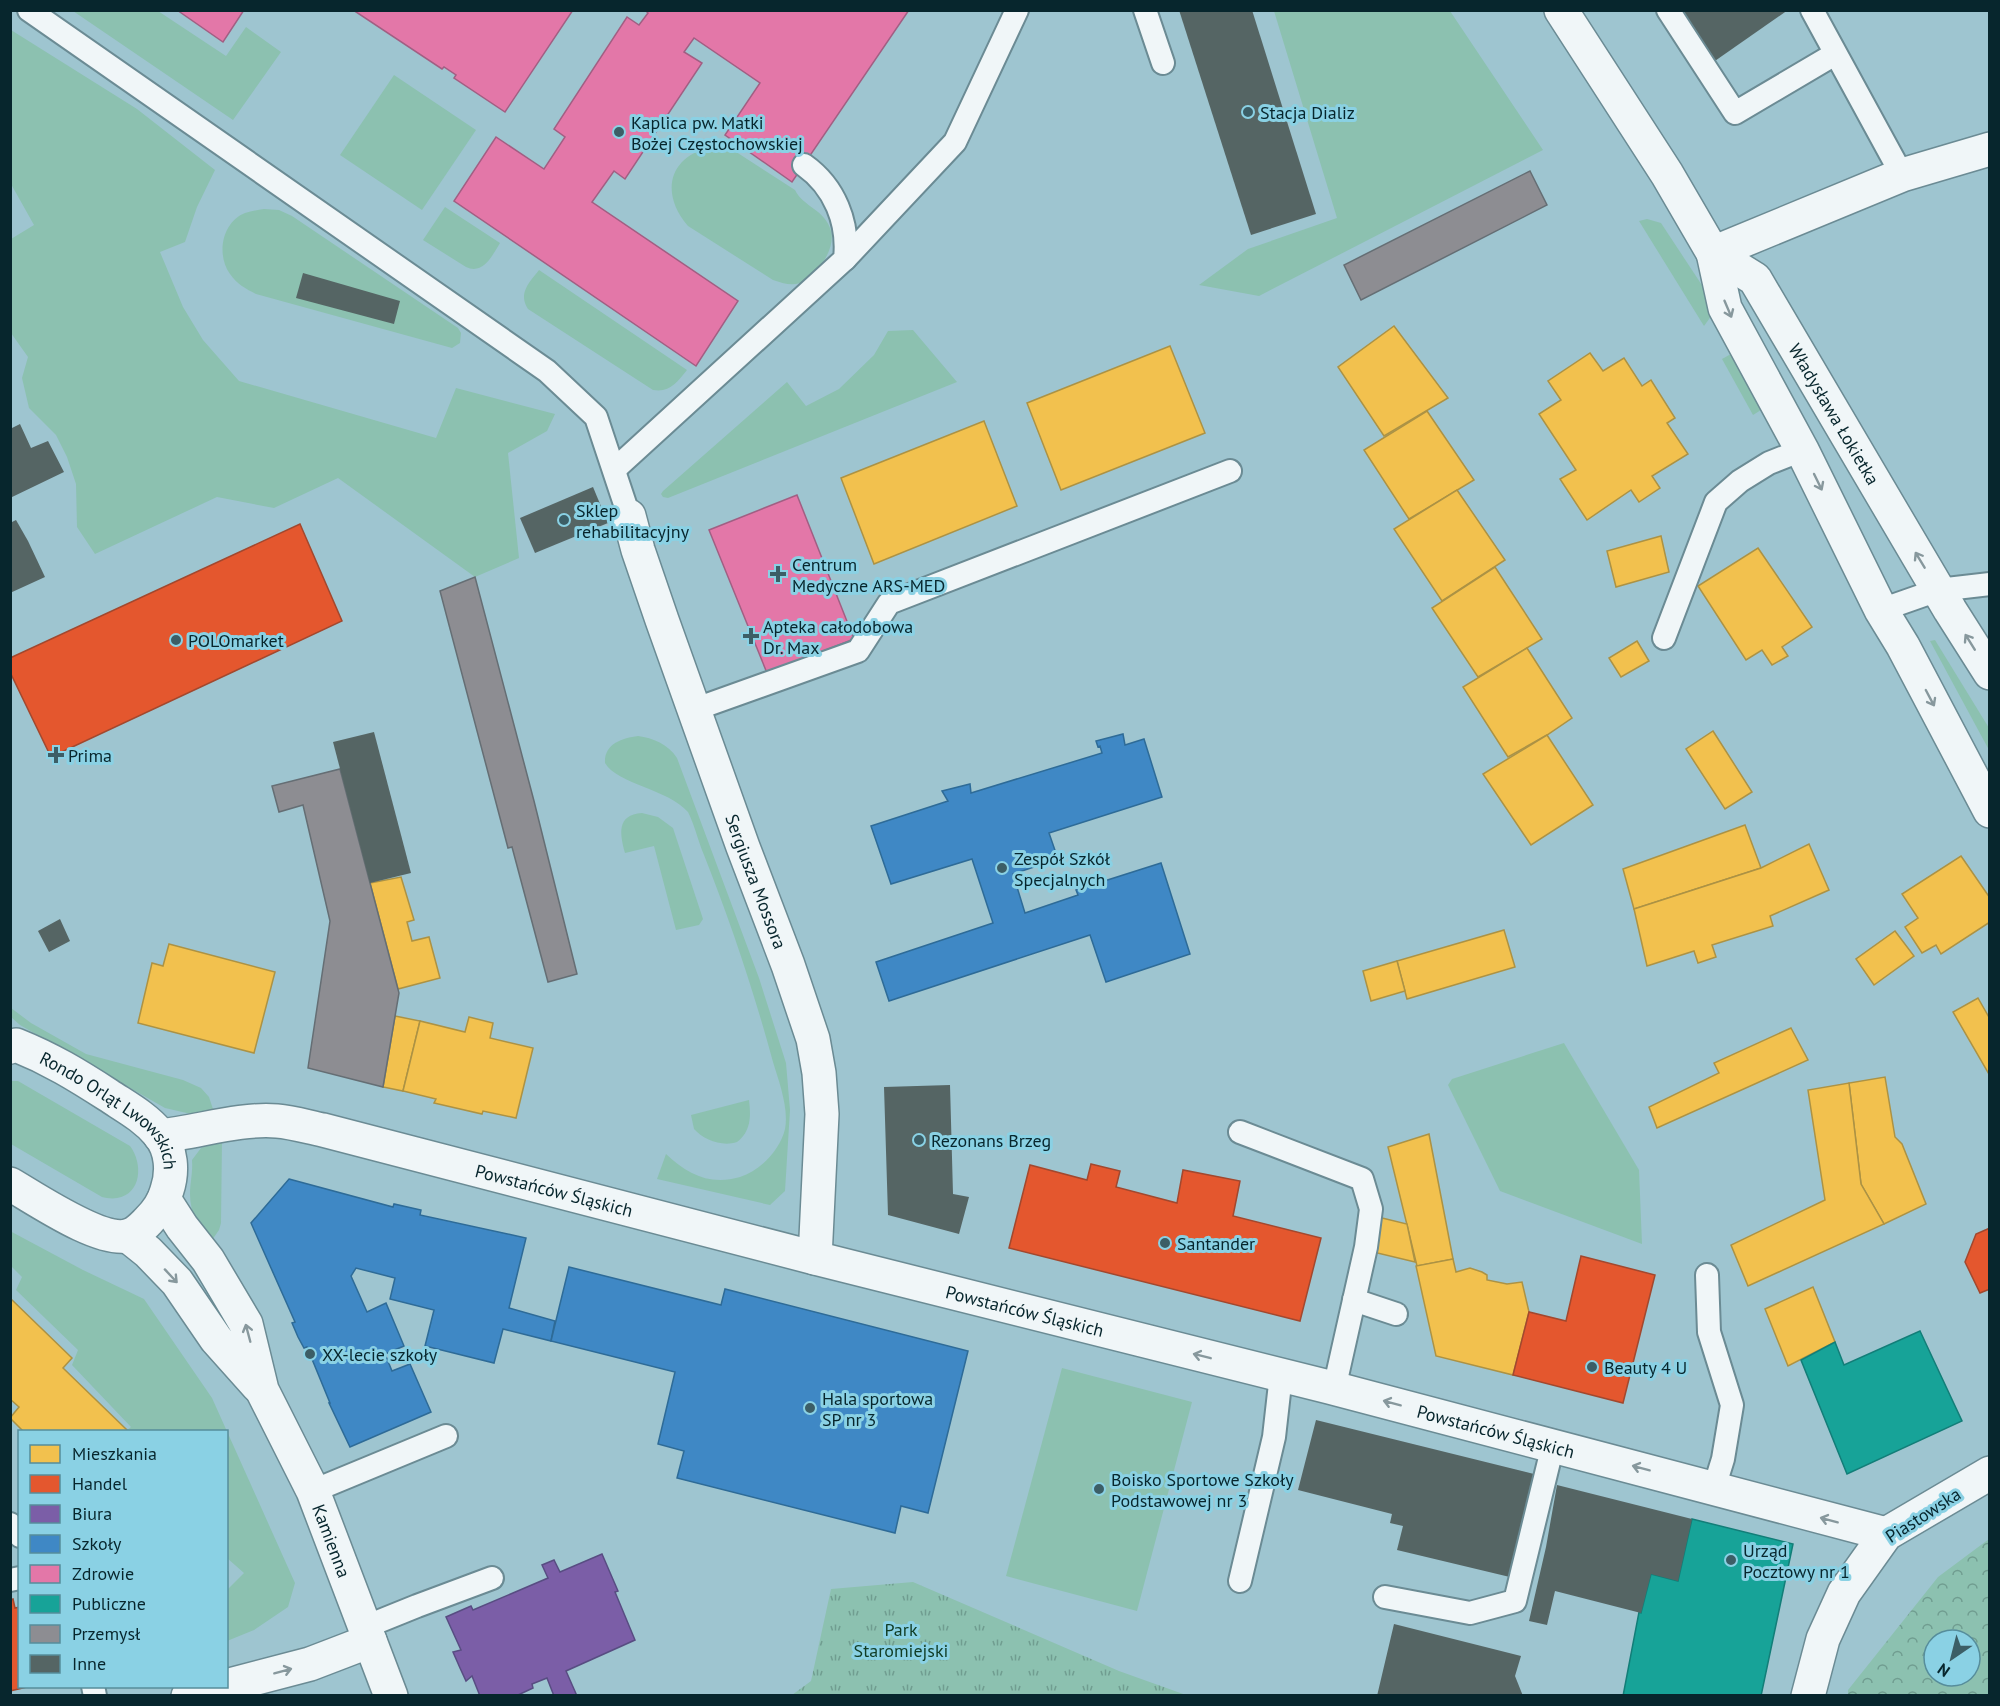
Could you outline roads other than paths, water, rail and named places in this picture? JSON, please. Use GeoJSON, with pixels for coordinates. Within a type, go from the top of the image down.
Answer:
{"type":"FeatureCollection","features":[{"type":"Feature","properties":{"kind":"street","name":"Władysława Łokietka"},"geometry":{"type":"LineString","coordinates":[[1561,10],[1667,174],[1713,253],[1725,309],[1802,450],[1881,610],[1903,646],[1989,811]]}},
{"type":"Feature","properties":{"kind":"street"},"geometry":{"type":"LineString","coordinates":[[1713,253],[1902,175],[1989,149]]}},
{"type":"Feature","properties":{"kind":"street","name":"Władysława Łokietka"},"geometry":{"type":"LineString","coordinates":[[1713,253],[1755,279],[1989,674]]}},
{"type":"Feature","properties":{"kind":"street","name":"Sergiusza Mossora"},"geometry":{"type":"LineString","coordinates":[[629,516],[638,550],[693,710],[788,965],[813,1040],[819,1073],[822,1114],[815,1258]]}},
{"type":"Feature","properties":{"kind":"street","name":"Rondo Orląt Lwowskich"},"geometry":{"type":"LineString","coordinates":[[12,1044],[48,1058],[100,1090],[143,1118],[160,1136],[170,1156],[171,1173],[164,1199],[155,1214],[142,1228],[128,1236]]}},
{"type":"Feature","properties":{"kind":"street","name":"Powstańców Śląskich"},"geometry":{"type":"LineString","coordinates":[[160,1136],[185,1134],[229,1124],[276,1120],[323,1130],[815,1258],[1329,1387],[1886,1534]]}},
{"type":"Feature","properties":{"kind":"street"},"geometry":{"type":"LineString","coordinates":[[10,1184],[86,1227],[103,1234],[128,1236]]}},
{"type":"Feature","properties":{"kind":"street","name":"Kamienna"},"geometry":{"type":"LineString","coordinates":[[164,1199],[208,1260],[246,1324],[262,1390],[313,1491],[391,1695]]}},
{"type":"Feature","properties":{"kind":"street","name":"Kamienna"},"geometry":{"type":"LineString","coordinates":[[128,1236],[148,1252],[177,1282],[216,1339],[262,1390]]}},
{"type":"Feature","properties":{"kind":"street","name":"Piastowska"},"geometry":{"type":"LineString","coordinates":[[1808,1695],[1823,1639],[1844,1593],[1886,1534],[1989,1473]]}},
{"type":"Feature","properties":{"kind":"street"},"geometry":{"type":"LineString","coordinates":[[228,1684],[310,1664],[368,1634]]}},
{"type":"Feature","properties":{"kind":"lane"},"geometry":{"type":"LineString","coordinates":[[29,10],[548,371],[596,417],[629,516]]}},
{"type":"Feature","properties":{"kind":"lane"},"geometry":{"type":"LineString","coordinates":[[615,469],[845,259],[955,142],[1017,10]]}},
{"type":"Feature","properties":{"kind":"lane"},"geometry":{"type":"LineString","coordinates":[[1145,10],[1163,63]]}},
{"type":"Feature","properties":{"kind":"lane"},"geometry":{"type":"LineString","coordinates":[[1668,10],[1735,113],[1835,54]]}},
{"type":"Feature","properties":{"kind":"lane"},"geometry":{"type":"LineString","coordinates":[[1812,10],[1902,175]]}},
{"type":"Feature","properties":{"kind":"lane"},"geometry":{"type":"LineString","coordinates":[[804,165],[824,185],[840,210],[847,242],[845,259]]}},
{"type":"Feature","properties":{"kind":"lane"},"geometry":{"type":"LineString","coordinates":[[1664,638],[1716,502],[1740,480],[1769,463],[1802,450]]}},
{"type":"Feature","properties":{"kind":"lane"},"geometry":{"type":"LineString","coordinates":[[693,710],[858,651],[889,603],[1230,471]]}},
{"type":"Feature","properties":{"kind":"lane"},"geometry":{"type":"LineString","coordinates":[[1881,610],[1938,590],[1989,584]]}},
{"type":"Feature","properties":{"kind":"lane"},"geometry":{"type":"LineString","coordinates":[[1239,1132],[1362,1179],[1371,1209],[1366,1247],[1338,1376],[1329,1387]]}},
{"type":"Feature","properties":{"kind":"lane"},"geometry":{"type":"LineString","coordinates":[[1707,1275],[1710,1332],[1732,1405],[1723,1459],[1714,1488]]}},
{"type":"Feature","properties":{"kind":"lane"},"geometry":{"type":"LineString","coordinates":[[1354,1300],[1396,1314]]}},
{"type":"Feature","properties":{"kind":"lane"},"geometry":{"type":"LineString","coordinates":[[1240,1581],[1274,1437],[1281,1375]]}},
{"type":"Feature","properties":{"kind":"lane"},"geometry":{"type":"LineString","coordinates":[[313,1491],[446,1436]]}},
{"type":"Feature","properties":{"kind":"lane"},"geometry":{"type":"LineString","coordinates":[[1385,1598],[1470,1613],[1515,1601],[1553,1445]]}},
{"type":"Feature","properties":{"kind":"lane"},"geometry":{"type":"LineString","coordinates":[[368,1634],[417,1606],[492,1578]]}},
{"type":"Feature","properties":{"kind":"place","name":"Stacja Dializ"},"geometry":{"type":"Point","coordinates":[1248,112]}},
{"type":"Feature","properties":{"kind":"place","name":"Kaplica pw. Matki Bożej Częstochowskiej"},"geometry":{"type":"Point","coordinates":[619,132]}},
{"type":"Feature","properties":{"kind":"place","name":"Sklep rehabilitacyjny"},"geometry":{"type":"Point","coordinates":[564,520]}},
{"type":"Feature","properties":{"kind":"place","name":"Centrum Medyczne ARS-MED"},"geometry":{"type":"Point","coordinates":[778,574]}},
{"type":"Feature","properties":{"kind":"place","name":"Apteka całodobowa Dr. Max"},"geometry":{"type":"Point","coordinates":[751,636]}},
{"type":"Feature","properties":{"kind":"place","name":"POLOmarket"},"geometry":{"type":"Point","coordinates":[176,640]}},
{"type":"Feature","properties":{"kind":"place","name":"Prima"},"geometry":{"type":"Point","coordinates":[56,755]}},
{"type":"Feature","properties":{"kind":"place","name":"Zespół Szkół Specjalnych"},"geometry":{"type":"Point","coordinates":[1002,868]}},
{"type":"Feature","properties":{"kind":"place","name":"Rezonans Brzeg"},"geometry":{"type":"Point","coordinates":[919,1140]}},
{"type":"Feature","properties":{"kind":"place","name":"Santander"},"geometry":{"type":"Point","coordinates":[1165,1243]}},
{"type":"Feature","properties":{"kind":"place","name":"XX-lecie szkoły"},"geometry":{"type":"Point","coordinates":[310,1354]}},
{"type":"Feature","properties":{"kind":"place","name":"Beauty 4 U"},"geometry":{"type":"Point","coordinates":[1592,1367]}},
{"type":"Feature","properties":{"kind":"place","name":"Hala sportowa SP nr 3"},"geometry":{"type":"Point","coordinates":[810,1408]}},
{"type":"Feature","properties":{"kind":"place","name":"Boisko Sportowe Szkoły Podstawowej nr 3"},"geometry":{"type":"Point","coordinates":[1099,1489]}},
{"type":"Feature","properties":{"kind":"place","name":"Urząd Pocztowy nr 1"},"geometry":{"type":"Point","coordinates":[1731,1560]}},
{"type":"Feature","properties":{"kind":"park label","name":"Park Staromiejski"},"geometry":{"type":"Point","coordinates":[901,1639]}}]}
